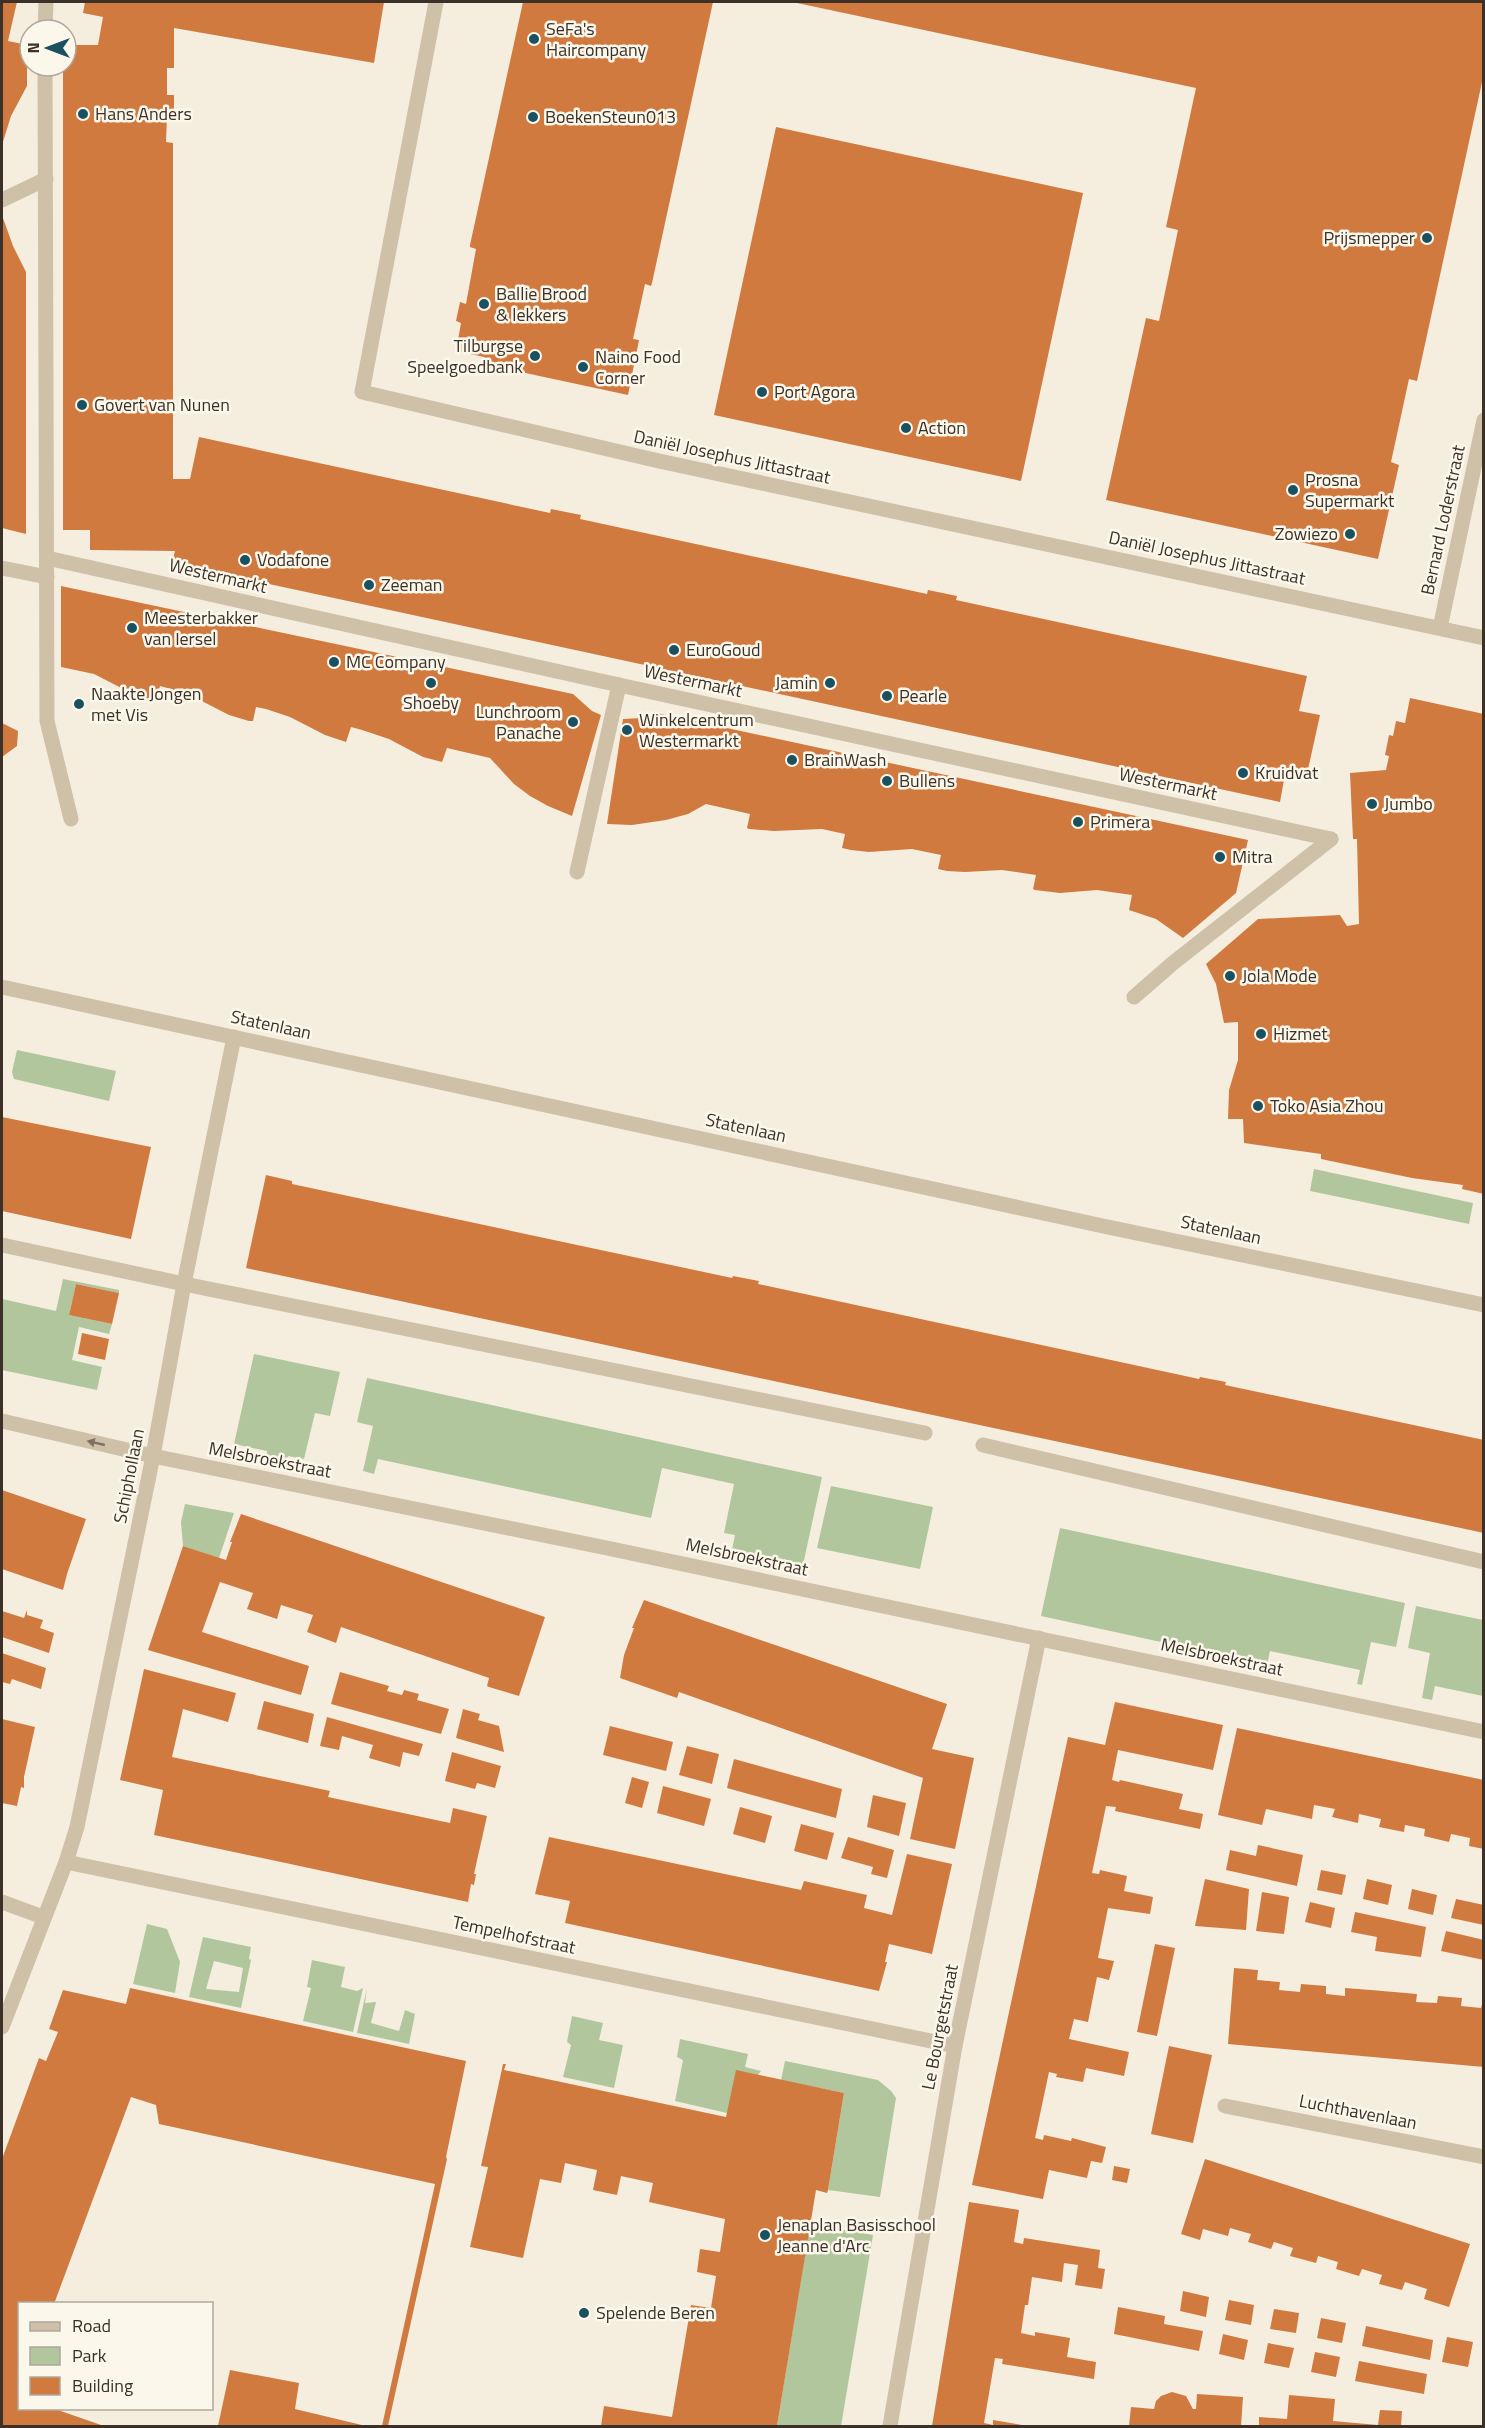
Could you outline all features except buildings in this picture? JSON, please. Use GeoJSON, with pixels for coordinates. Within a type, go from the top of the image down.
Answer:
{"type":"FeatureCollection","features":[{"type":"Feature","properties":{"kind":"street"},"geometry":{"type":"LineString","coordinates":[[45,18],[46,2]]}},
{"type":"Feature","properties":{"kind":"street","name":"Daniël Josephus Jittastraat"},"geometry":{"type":"LineString","coordinates":[[436,2],[362,392],[670,464],[1484,638]]}},
{"type":"Feature","properties":{"kind":"street"},"geometry":{"type":"LineString","coordinates":[[45,78],[47,721],[71,819]]}},
{"type":"Feature","properties":{"kind":"street"},"geometry":{"type":"LineString","coordinates":[[2,200],[46,179]]}},
{"type":"Feature","properties":{"kind":"street","name":"Bernard Loderstraat"},"geometry":{"type":"LineString","coordinates":[[1440,628],[1484,420]]}},
{"type":"Feature","properties":{"kind":"street","name":"Westermarkt"},"geometry":{"type":"LineString","coordinates":[[47,558],[1331,839],[1173,963],[1134,997]]}},
{"type":"Feature","properties":{"kind":"street"},"geometry":{"type":"LineString","coordinates":[[2,568],[47,577]]}},
{"type":"Feature","properties":{"kind":"street"},"geometry":{"type":"LineString","coordinates":[[577,872],[619,685]]}},
{"type":"Feature","properties":{"kind":"street","name":"Statenlaan"},"geometry":{"type":"LineString","coordinates":[[2,987],[1092,1223],[1484,1305]]}},
{"type":"Feature","properties":{"kind":"street","name":"Schiphollaan"},"geometry":{"type":"LineString","coordinates":[[2,2026],[66,1862],[77,1827],[153,1456],[184,1284],[234,1037]]}},
{"type":"Feature","properties":{"kind":"street"},"geometry":{"type":"LineString","coordinates":[[2,1245],[184,1284],[925,1433]]}},
{"type":"Feature","properties":{"kind":"street","name":"Melsbroekstraat"},"geometry":{"type":"LineString","coordinates":[[2,1421],[153,1456],[1484,1732]]}},
{"type":"Feature","properties":{"kind":"street"},"geometry":{"type":"LineString","coordinates":[[983,1445],[1484,1562]]}},
{"type":"Feature","properties":{"kind":"street","name":"Le Bourgetstraat"},"geometry":{"type":"LineString","coordinates":[[890,2427],[955,2046],[1039,1638]]}},
{"type":"Feature","properties":{"kind":"street","name":"Tempelhofstraat"},"geometry":{"type":"LineString","coordinates":[[66,1862],[955,2046]]}},
{"type":"Feature","properties":{"kind":"street"},"geometry":{"type":"LineString","coordinates":[[2,1902],[43,1917]]}},
{"type":"Feature","properties":{"kind":"street","name":"Luchthavenlaan"},"geometry":{"type":"LineString","coordinates":[[1224,2106],[1484,2157]]}},
{"type":"Feature","properties":{"kind":"green space"},"geometry":{"type":"Polygon","coordinates":[[[17,1050],[116,1071],[109,1101],[14,1079],[12,1072],[17,1050]]]}},
{"type":"Feature","properties":{"kind":"green space"},"geometry":{"type":"Polygon","coordinates":[[[1314,1169],[1473,1203],[1469,1224],[1310,1191],[1314,1169]]]}},
{"type":"Feature","properties":{"kind":"green space"},"geometry":{"type":"Polygon","coordinates":[[[63,1279],[119,1290],[119,1293],[76,1284],[69,1315],[112,1324],[109,1334],[79,1327],[72,1360],[102,1367],[97,1390],[2,1370],[2,1299],[56,1311],[63,1279]]]}},
{"type":"Feature","properties":{"kind":"green space"},"geometry":{"type":"Polygon","coordinates":[[[254,1354],[340,1372],[330,1416],[315,1413],[304,1459],[288,1456],[287,1459],[267,1455],[267,1451],[234,1444],[254,1354]]]}},
{"type":"Feature","properties":{"kind":"green space"},"geometry":{"type":"Polygon","coordinates":[[[367,1378],[822,1477],[803,1565],[732,1550],[735,1535],[724,1533],[734,1484],[662,1468],[651,1518],[378,1459],[374,1474],[363,1471],[373,1426],[357,1422],[367,1378]]]}},
{"type":"Feature","properties":{"kind":"green space"},"geometry":{"type":"Polygon","coordinates":[[[831,1486],[933,1507],[920,1569],[817,1548],[831,1486]]]}},
{"type":"Feature","properties":{"kind":"green space"},"geometry":{"type":"Polygon","coordinates":[[[185,1504],[234,1513],[219,1558],[183,1546],[181,1522],[185,1504]]]}},
{"type":"Feature","properties":{"kind":"green space"},"geometry":{"type":"Polygon","coordinates":[[[1060,1528],[1405,1603],[1396,1647],[1371,1642],[1362,1685],[1357,1684],[1360,1670],[1270,1651],[1267,1665],[1041,1616],[1060,1528]]]}},
{"type":"Feature","properties":{"kind":"green space"},"geometry":{"type":"Polygon","coordinates":[[[1416,1606],[1483,1620],[1483,1696],[1435,1686],[1432,1700],[1422,1698],[1430,1653],[1408,1648],[1416,1606]]]}},
{"type":"Feature","properties":{"kind":"green space"},"geometry":{"type":"Polygon","coordinates":[[[147,1924],[167,1929],[180,1962],[175,1993],[133,1984],[147,1924]]]}},
{"type":"Feature","properties":{"kind":"green space"},"geometry":{"type":"Polygon","coordinates":[[[203,1937],[251,1947],[249,1959],[251,1960],[241,2008],[189,1997],[203,1937]],[[214,1961],[206,1989],[239,1992],[243,1968],[214,1961]]]}},
{"type":"Feature","properties":{"kind":"green space"},"geometry":{"type":"Polygon","coordinates":[[[312,1960],[345,1967],[341,1987],[357,1991],[363,1988],[353,2032],[303,2021],[311,1988],[307,1987],[312,1960]]]}},
{"type":"Feature","properties":{"kind":"green space"},"geometry":{"type":"Polygon","coordinates":[[[367,1988],[365,2003],[376,2002],[371,2023],[399,2031],[405,2010],[415,2014],[409,2044],[357,2033],[367,1988]]]}},
{"type":"Feature","properties":{"kind":"green space"},"geometry":{"type":"Polygon","coordinates":[[[572,2016],[603,2023],[599,2040],[623,2045],[614,2088],[563,2077],[571,2045],[567,2042],[572,2016]]]}},
{"type":"Feature","properties":{"kind":"green space"},"geometry":{"type":"Polygon","coordinates":[[[680,2039],[748,2054],[745,2067],[761,2071],[727,2113],[675,2101],[683,2060],[677,2057],[680,2039]]]}},
{"type":"Feature","properties":{"kind":"green space"},"geometry":{"type":"Polygon","coordinates":[[[785,2061],[878,2080],[896,2098],[880,2197],[828,2190],[844,2093],[781,2080],[785,2061]]]}},
{"type":"Feature","properties":{"kind":"green space"},"geometry":{"type":"Polygon","coordinates":[[[810,2224],[873,2235],[841,2426],[777,2426],[810,2224]]]}},
{"type":"Feature","properties":{"kind":"place","name":"SeFa's Haircompany"},"geometry":{"type":"Point","coordinates":[534,39]}},
{"type":"Feature","properties":{"kind":"place","name":"Hans Anders"},"geometry":{"type":"Point","coordinates":[83,114]}},
{"type":"Feature","properties":{"kind":"place","name":"BoekenSteun013"},"geometry":{"type":"Point","coordinates":[533,117]}},
{"type":"Feature","properties":{"kind":"place","name":"Prijsmepper"},"geometry":{"type":"Point","coordinates":[1427,238]}},
{"type":"Feature","properties":{"kind":"place","name":"Ballie Brood & lekkers"},"geometry":{"type":"Point","coordinates":[484,304]}},
{"type":"Feature","properties":{"kind":"place","name":"Tilburgse Speelgoedbank"},"geometry":{"type":"Point","coordinates":[535,356]}},
{"type":"Feature","properties":{"kind":"place","name":"Naino Food Corner"},"geometry":{"type":"Point","coordinates":[583,367]}},
{"type":"Feature","properties":{"kind":"place","name":"Port Agora"},"geometry":{"type":"Point","coordinates":[762,392]}},
{"type":"Feature","properties":{"kind":"place","name":"Govert van Nunen"},"geometry":{"type":"Point","coordinates":[82,405]}},
{"type":"Feature","properties":{"kind":"place","name":"Action"},"geometry":{"type":"Point","coordinates":[906,428]}},
{"type":"Feature","properties":{"kind":"place","name":"Prosna Supermarkt"},"geometry":{"type":"Point","coordinates":[1293,490]}},
{"type":"Feature","properties":{"kind":"place","name":"Zowiezo"},"geometry":{"type":"Point","coordinates":[1350,534]}},
{"type":"Feature","properties":{"kind":"place","name":"Vodafone"},"geometry":{"type":"Point","coordinates":[245,560]}},
{"type":"Feature","properties":{"kind":"place","name":"Zeeman"},"geometry":{"type":"Point","coordinates":[369,585]}},
{"type":"Feature","properties":{"kind":"place","name":"Meesterbakker van Iersel"},"geometry":{"type":"Point","coordinates":[132,628]}},
{"type":"Feature","properties":{"kind":"place","name":"EuroGoud"},"geometry":{"type":"Point","coordinates":[674,650]}},
{"type":"Feature","properties":{"kind":"place","name":"MC Company"},"geometry":{"type":"Point","coordinates":[334,662]}},
{"type":"Feature","properties":{"kind":"place","name":"Shoeby"},"geometry":{"type":"Point","coordinates":[431,683]}},
{"type":"Feature","properties":{"kind":"place","name":"Jamin"},"geometry":{"type":"Point","coordinates":[830,683]}},
{"type":"Feature","properties":{"kind":"place","name":"Pearle"},"geometry":{"type":"Point","coordinates":[887,696]}},
{"type":"Feature","properties":{"kind":"place","name":"Naakte Jongen met Vis"},"geometry":{"type":"Point","coordinates":[79,704]}},
{"type":"Feature","properties":{"kind":"place","name":"Lunchroom Panache"},"geometry":{"type":"Point","coordinates":[573,722]}},
{"type":"Feature","properties":{"kind":"place","name":"Winkelcentrum Westermarkt"},"geometry":{"type":"Point","coordinates":[627,730]}},
{"type":"Feature","properties":{"kind":"place","name":"BrainWash"},"geometry":{"type":"Point","coordinates":[792,760]}},
{"type":"Feature","properties":{"kind":"place","name":"Kruidvat"},"geometry":{"type":"Point","coordinates":[1243,773]}},
{"type":"Feature","properties":{"kind":"place","name":"Bullens"},"geometry":{"type":"Point","coordinates":[887,781]}},
{"type":"Feature","properties":{"kind":"place","name":"Jumbo"},"geometry":{"type":"Point","coordinates":[1372,804]}},
{"type":"Feature","properties":{"kind":"place","name":"Primera"},"geometry":{"type":"Point","coordinates":[1078,822]}},
{"type":"Feature","properties":{"kind":"place","name":"Mitra"},"geometry":{"type":"Point","coordinates":[1220,857]}},
{"type":"Feature","properties":{"kind":"place","name":"Jola Mode"},"geometry":{"type":"Point","coordinates":[1230,976]}},
{"type":"Feature","properties":{"kind":"place","name":"Hizmet"},"geometry":{"type":"Point","coordinates":[1261,1034]}},
{"type":"Feature","properties":{"kind":"place","name":"Toko Asia Zhou"},"geometry":{"type":"Point","coordinates":[1258,1106]}},
{"type":"Feature","properties":{"kind":"place","name":"Jenaplan Basisschool Jeanne d'Arc"},"geometry":{"type":"Point","coordinates":[765,2235]}},
{"type":"Feature","properties":{"kind":"place","name":"Spelende Beren"},"geometry":{"type":"Point","coordinates":[584,2313]}}]}
